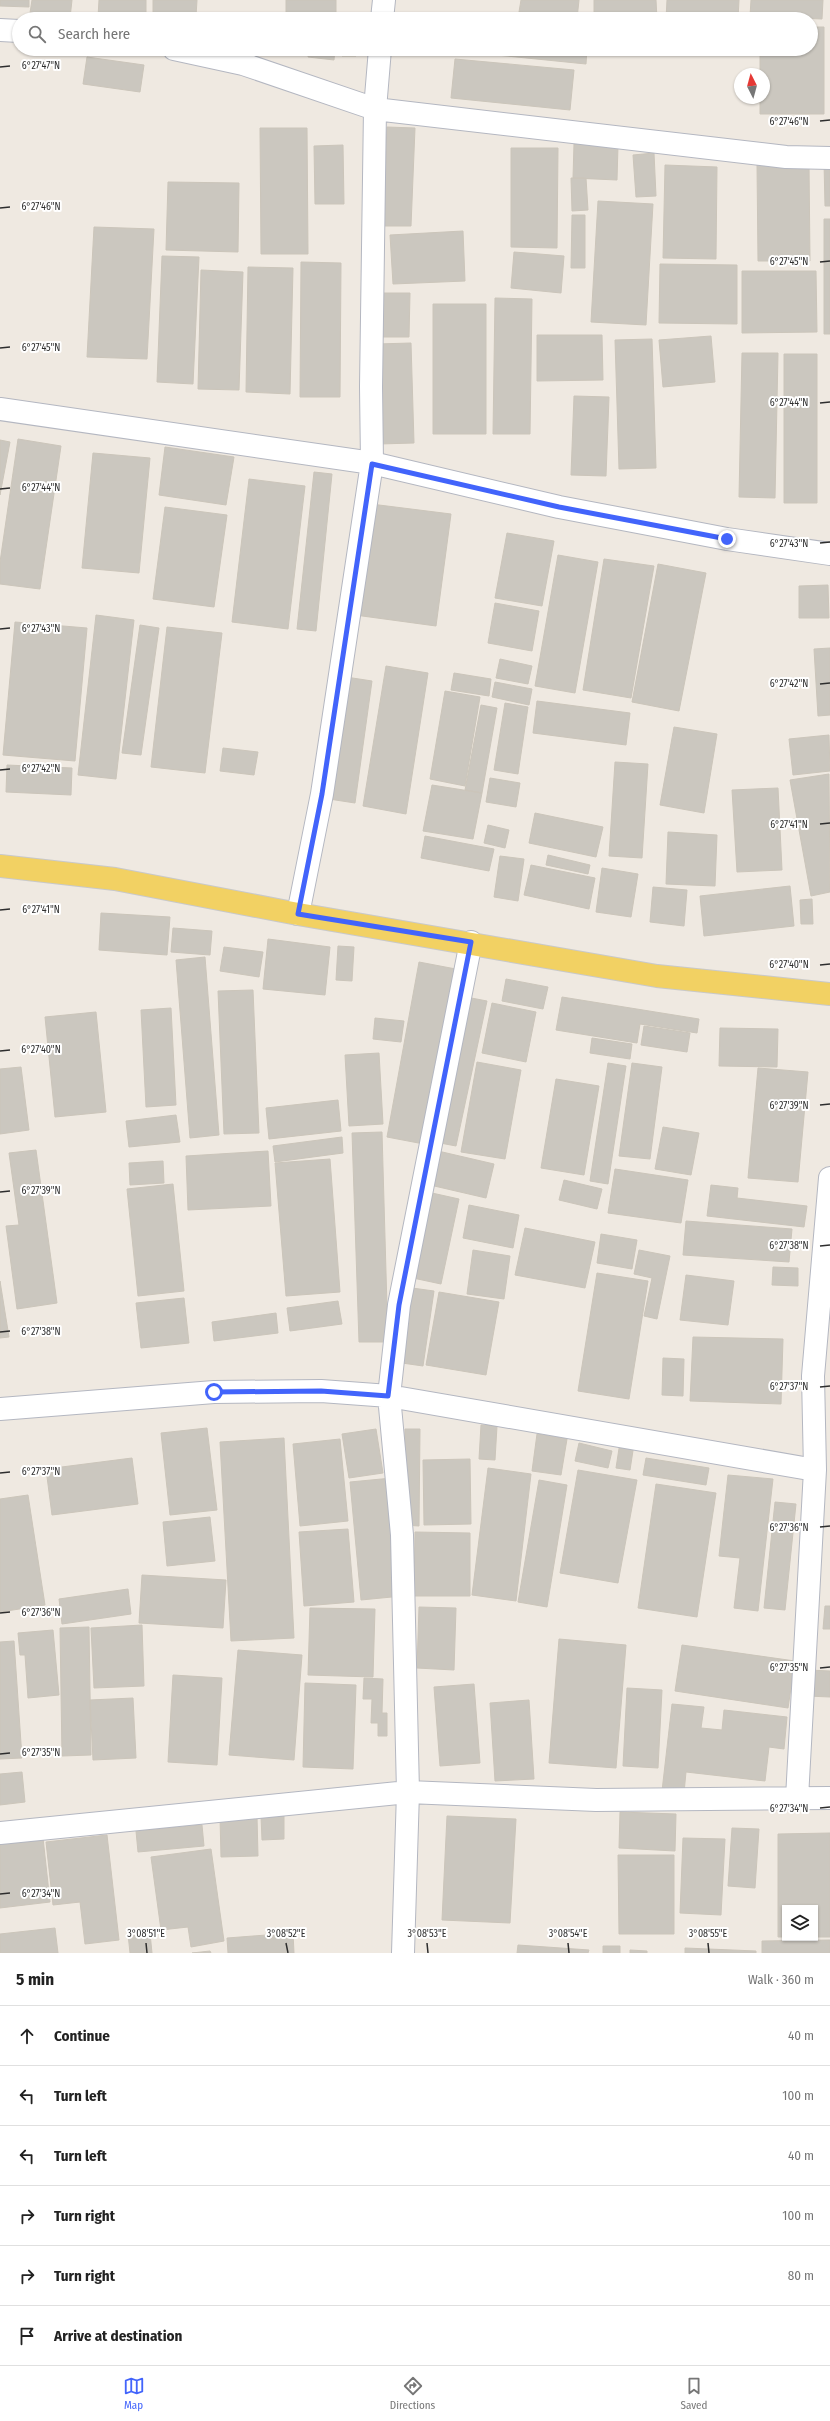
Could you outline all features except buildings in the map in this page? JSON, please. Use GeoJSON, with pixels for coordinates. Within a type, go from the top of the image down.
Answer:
{"type":"FeatureCollection","features":[{"type":"Feature","properties":{"kind":"main road"},"geometry":{"type":"LineString","coordinates":[[0,866],[116,878],[298,914],[471,942],[657,976],[830,994]]}},
{"type":"Feature","properties":{"kind":"street"},"geometry":{"type":"LineString","coordinates":[[383,12],[384,0]]}},
{"type":"Feature","properties":{"kind":"street"},"geometry":{"type":"LineString","coordinates":[[0,30],[12,31]]}},
{"type":"Feature","properties":{"kind":"street"},"geometry":{"type":"LineString","coordinates":[[206,56],[243,64],[375,109],[786,157],[830,158]]}},
{"type":"Feature","properties":{"kind":"street"},"geometry":{"type":"LineString","coordinates":[[298,914],[322,794],[372,464],[371,387],[375,109],[379,56]]}},
{"type":"Feature","properties":{"kind":"street"},"geometry":{"type":"LineString","coordinates":[[0,409],[372,464],[559,507],[727,539],[830,554]]}},
{"type":"Feature","properties":{"kind":"street"},"geometry":{"type":"LineString","coordinates":[[403,1953],[408,1792],[402,1535],[388,1396],[399,1305],[471,942]]}},
{"type":"Feature","properties":{"kind":"street"},"geometry":{"type":"LineString","coordinates":[[797,1798],[815,1470],[813,1376],[826,1243],[830,1178]]}},
{"type":"Feature","properties":{"kind":"street"},"geometry":{"type":"LineString","coordinates":[[0,1409],[214,1392],[321,1391],[388,1396],[815,1470]]}},
{"type":"Feature","properties":{"kind":"street"},"geometry":{"type":"LineString","coordinates":[[0,1833],[408,1792],[596,1800],[830,1798]]}},
{"type":"Feature","properties":{"kind":"route"},"geometry":{"type":"LineString","coordinates":[[214,1392],[321,1391],[388,1396],[399,1305],[471,942],[298,914],[322,794],[372,464],[559,507],[727,539]]}}]}
